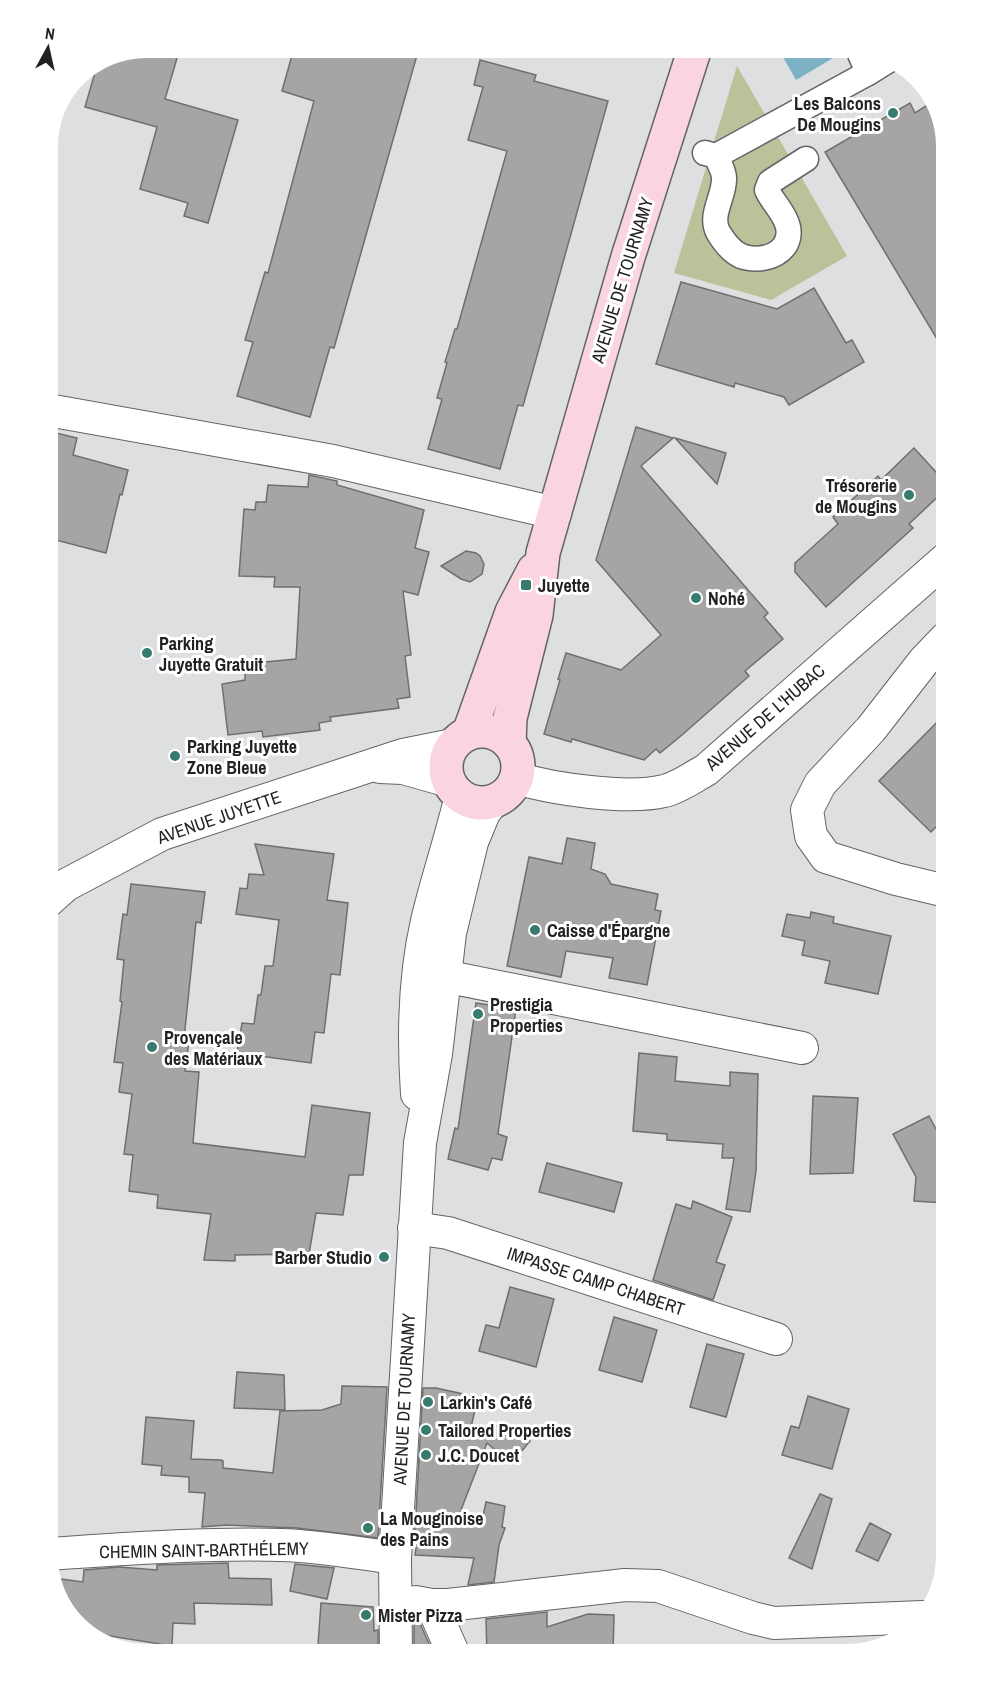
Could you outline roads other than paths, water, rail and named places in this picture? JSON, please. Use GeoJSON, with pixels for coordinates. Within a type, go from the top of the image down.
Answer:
{"type":"FeatureCollection","features":[{"type":"Feature","properties":{"kind":"main road","name":"AVENUE DE TOURNAMY"},"geometry":{"type":"LineString","coordinates":[[509,743],[510,718],[536,615],[543,553],[628,258],[691,59]]}},
{"type":"Feature","properties":{"kind":"main road","name":"AVENUE DE TOURNAMY"},"geometry":{"type":"LineString","coordinates":[[461,739],[512,612],[543,553]]}},
{"type":"Feature","properties":{"kind":"main road"},"geometry":{"type":"LineString","coordinates":[[480,731],[501,736],[509,743],[518,766],[511,788],[503,795],[493,801],[471,801],[455,789],[446,768],[447,756],[461,739],[480,731]]}},
{"type":"Feature","properties":{"kind":"street"},"geometry":{"type":"LineString","coordinates":[[862,60],[868,73]]}},
{"type":"Feature","properties":{"kind":"street"},"geometry":{"type":"LineString","coordinates":[[806,159],[770,182],[767,190],[784,215],[788,229],[787,241],[782,250],[770,258],[758,259],[744,257],[734,251],[717,230],[715,220],[725,176],[710,155],[881,65]]}},
{"type":"Feature","properties":{"kind":"street"},"geometry":{"type":"LineString","coordinates":[[59,412],[333,461],[555,513]]}},
{"type":"Feature","properties":{"kind":"street","name":"AVENUE DE L'HUBAC"},"geometry":{"type":"LineString","coordinates":[[516,778],[559,787],[627,795],[665,791],[675,786],[706,770],[936,568]]}},
{"type":"Feature","properties":{"kind":"street"},"geometry":{"type":"LineString","coordinates":[[936,648],[871,729],[820,784],[807,810],[811,836],[826,857],[896,879],[936,889]]}},
{"type":"Feature","properties":{"kind":"street","name":"AVENUE JUYETTE"},"geometry":{"type":"LineString","coordinates":[[58,892],[66,885],[162,834],[403,755],[461,739]]}},
{"type":"Feature","properties":{"kind":"street","name":"AVENUE JUYETTE"},"geometry":{"type":"LineString","coordinates":[[367,767],[403,768],[455,789]]}},
{"type":"Feature","properties":{"kind":"street","name":"AVENUE DE TOURNAMY"},"geometry":{"type":"LineString","coordinates":[[396,1644],[395,1558],[414,1228],[420,1143],[436,1054],[427,921],[452,836],[455,789]]}},
{"type":"Feature","properties":{"kind":"street","name":"AVENUE DE TOURNAMY"},"geometry":{"type":"LineString","coordinates":[[432,974],[450,933],[472,842],[484,813],[493,801]]}},
{"type":"Feature","properties":{"kind":"street"},"geometry":{"type":"LineString","coordinates":[[432,974],[802,1048]]}},
{"type":"Feature","properties":{"kind":"street","name":"IMPASSE CAMP CHABERT"},"geometry":{"type":"LineString","coordinates":[[414,1228],[448,1233],[776,1339]]}},
{"type":"Feature","properties":{"kind":"street","name":"CHEMIN SAINT-BARTHÉLEMY"},"geometry":{"type":"LineString","coordinates":[[58,1553],[159,1547],[282,1545],[395,1558]]}},
{"type":"Feature","properties":{"kind":"street"},"geometry":{"type":"LineString","coordinates":[[394,1598],[432,1605],[448,1605],[626,1585],[658,1586],[774,1623],[912,1617]]}},
{"type":"Feature","properties":{"kind":"street"},"geometry":{"type":"LineString","coordinates":[[432,1605],[449,1644]]}},
{"type":"Feature","properties":{"kind":"water"},"geometry":{"type":"Polygon","coordinates":[[[784,59],[831,59],[796,80],[784,59]]]}},
{"type":"Feature","properties":{"kind":"place","name":"Les Balcons De Mougins"},"geometry":{"type":"Point","coordinates":[893,113]}},
{"type":"Feature","properties":{"kind":"place","name":"Trésorerie de Mougins"},"geometry":{"type":"Point","coordinates":[909,495]}},
{"type":"Feature","properties":{"kind":"place","name":"Juyette"},"geometry":{"type":"Point","coordinates":[526,585]}},
{"type":"Feature","properties":{"kind":"place","name":"Nohé"},"geometry":{"type":"Point","coordinates":[696,598]}},
{"type":"Feature","properties":{"kind":"place","name":"Parking Juyette Gratuit"},"geometry":{"type":"Point","coordinates":[147,653]}},
{"type":"Feature","properties":{"kind":"place","name":"Parking Juyette Zone Bleue"},"geometry":{"type":"Point","coordinates":[175,756]}},
{"type":"Feature","properties":{"kind":"place","name":"Caisse d'Épargne"},"geometry":{"type":"Point","coordinates":[535,930]}},
{"type":"Feature","properties":{"kind":"place","name":"Prestigia Properties"},"geometry":{"type":"Point","coordinates":[478,1014]}},
{"type":"Feature","properties":{"kind":"place","name":"Provençale des Matériaux"},"geometry":{"type":"Point","coordinates":[152,1047]}},
{"type":"Feature","properties":{"kind":"place","name":"Barber Studio"},"geometry":{"type":"Point","coordinates":[384,1257]}},
{"type":"Feature","properties":{"kind":"place","name":"Larkin's Café"},"geometry":{"type":"Point","coordinates":[428,1402]}},
{"type":"Feature","properties":{"kind":"place","name":"Tailored Properties"},"geometry":{"type":"Point","coordinates":[426,1430]}},
{"type":"Feature","properties":{"kind":"place","name":"J.C. Doucet"},"geometry":{"type":"Point","coordinates":[426,1455]}},
{"type":"Feature","properties":{"kind":"place","name":"La Mouginoise des Pains"},"geometry":{"type":"Point","coordinates":[368,1528]}},
{"type":"Feature","properties":{"kind":"place","name":"Mister Pizza"},"geometry":{"type":"Point","coordinates":[366,1615]}}]}
